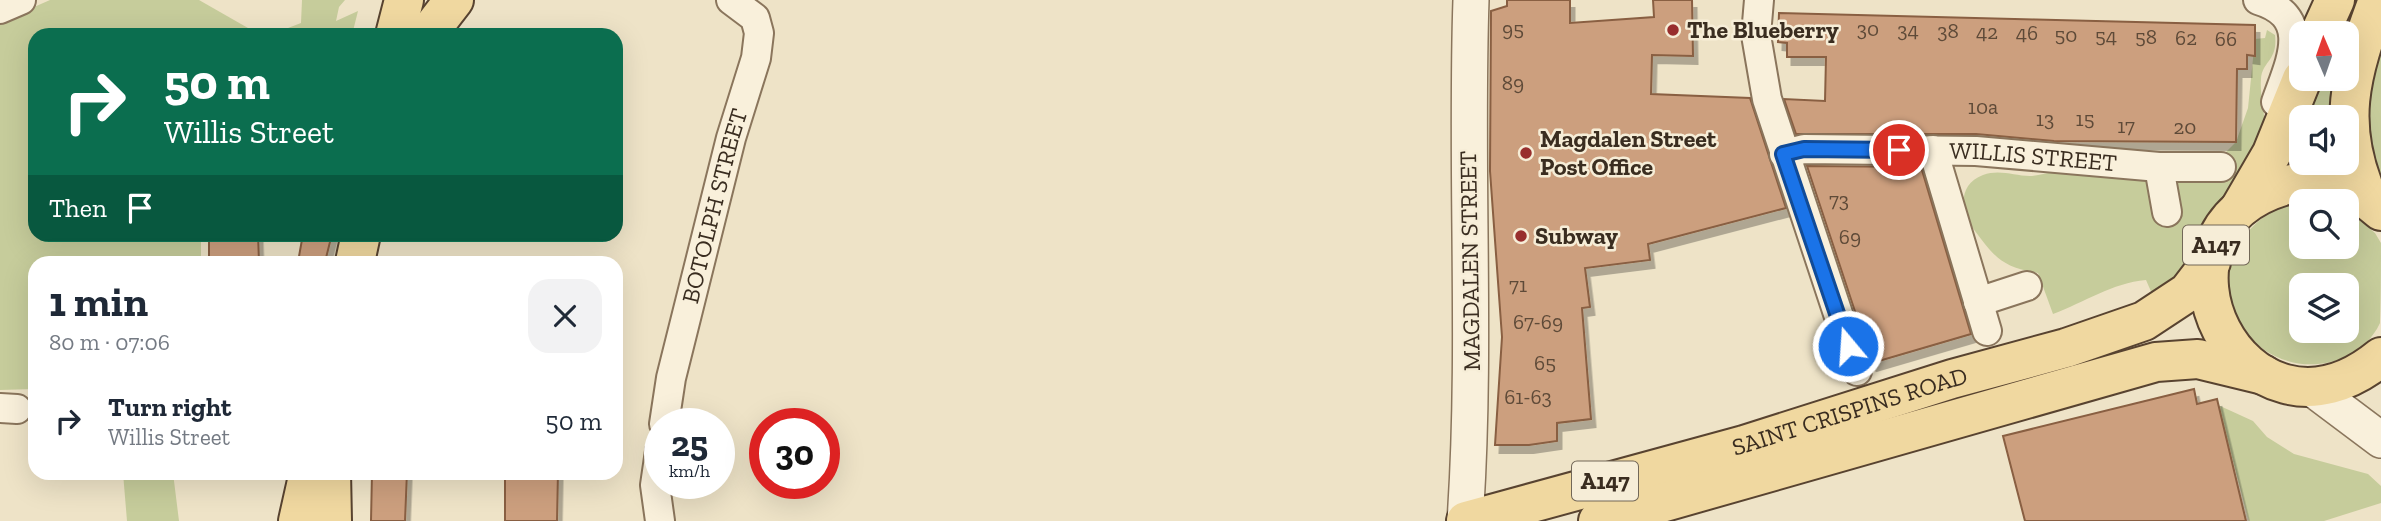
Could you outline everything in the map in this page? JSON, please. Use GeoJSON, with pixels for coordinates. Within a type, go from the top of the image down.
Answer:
{"type":"FeatureCollection","features":[{"type":"Feature","properties":{"kind":"main road"},"geometry":{"type":"LineString","coordinates":[[397,28],[404,0]]}},
{"type":"Feature","properties":{"kind":"main road"},"geometry":{"type":"LineString","coordinates":[[432,28],[454,0]]}},
{"type":"Feature","properties":{"kind":"main road"},"geometry":{"type":"LineString","coordinates":[[2325,21],[2335,0]]}},
{"type":"Feature","properties":{"kind":"main road"},"geometry":{"type":"LineString","coordinates":[[2375,206],[2351,153],[2347,106],[2378,0]]}},
{"type":"Feature","properties":{"kind":"main road"},"geometry":{"type":"LineString","coordinates":[[2237,213],[2262,174],[2297,91]]}},
{"type":"Feature","properties":{"kind":"main road","name":"A147"},"geometry":{"type":"LineString","coordinates":[[2375,206],[2331,184],[2311,182],[2271,190],[2237,213],[2221,235],[2211,262],[2209,290],[2214,318],[2234,352],[2264,375],[2309,386],[2348,378],[2381,357]]}},
{"type":"Feature","properties":{"kind":"main road","name":"SAINT CRISPINS ROAD"},"geometry":{"type":"LineString","coordinates":[[1598,521],[1952,379],[2066,348],[2144,321],[2188,292],[2211,262]]}},
{"type":"Feature","properties":{"kind":"main road","name":"SAINT CRISPINS ROAD"},"geometry":{"type":"LineString","coordinates":[[1466,521],[1749,462],[2156,362],[2198,359],[2264,375]]}},
{"type":"Feature","properties":{"kind":"main road"},"geometry":{"type":"LineString","coordinates":[[298,521],[308,480]]}},
{"type":"Feature","properties":{"kind":"main road"},"geometry":{"type":"LineString","coordinates":[[331,480],[332,521]]}},
{"type":"Feature","properties":{"kind":"street"},"geometry":{"type":"LineString","coordinates":[[0,9],[20,0]]}},
{"type":"Feature","properties":{"kind":"street","name":"BOTOLPH STREET"},"geometry":{"type":"LineString","coordinates":[[666,408],[671,378],[728,151],[756,58],[759,33],[755,18],[731,0]]}},
{"type":"Feature","properties":{"kind":"street","name":"MAGDALEN STREET"},"geometry":{"type":"LineString","coordinates":[[1466,521],[1472,374],[1467,115],[1471,0]]}},
{"type":"Feature","properties":{"kind":"street"},"geometry":{"type":"LineString","coordinates":[[1759,0],[1756,35],[1758,62],[1783,154],[1857,371]]}},
{"type":"Feature","properties":{"kind":"street"},"geometry":{"type":"LineString","coordinates":[[2258,0],[2274,5],[2283,12],[2295,35],[2293,51],[2275,106],[2278,135]]}},
{"type":"Feature","properties":{"kind":"street","name":"WILLIS STREET"},"geometry":{"type":"LineString","coordinates":[[1783,154],[1804,149],[1976,151],[2159,167],[2221,167]]}},
{"type":"Feature","properties":{"kind":"street"},"geometry":{"type":"LineString","coordinates":[[1933,150],[1987,331]]}},
{"type":"Feature","properties":{"kind":"street"},"geometry":{"type":"LineString","coordinates":[[2159,167],[2167,212]]}},
{"type":"Feature","properties":{"kind":"street"},"geometry":{"type":"LineString","coordinates":[[1978,302],[2027,286]]}},
{"type":"Feature","properties":{"kind":"street"},"geometry":{"type":"LineString","coordinates":[[2309,386],[2381,440]]}},
{"type":"Feature","properties":{"kind":"street"},"geometry":{"type":"LineString","coordinates":[[657,499],[660,521]]}},
{"type":"Feature","properties":{"kind":"green space"},"geometry":{"type":"Polygon","coordinates":[[[50,0],[199,0],[248,28],[28,28],[28,242],[201,242],[201,256],[28,256],[28,389],[0,390],[0,22],[50,0]]]}},
{"type":"Feature","properties":{"kind":"green space"},"geometry":{"type":"Polygon","coordinates":[[[302,0],[345,0],[339,7],[336,21],[358,11],[354,28],[288,28],[301,23],[302,0]]]}},
{"type":"Feature","properties":{"kind":"green space"},"geometry":{"type":"Polygon","coordinates":[[[2267,30],[2275,35],[2275,44],[2261,79],[2265,132],[2260,149],[2208,218],[2180,271],[2164,289],[2153,296],[2146,280],[2134,282],[2110,289],[2053,314],[2038,273],[2016,268],[2001,260],[1970,224],[1964,208],[1965,192],[1969,185],[1983,175],[1995,173],[2030,176],[2094,170],[2206,172],[2236,142],[2248,108],[2255,39],[2265,38],[2267,30]]]}},
{"type":"Feature","properties":{"kind":"green space"},"geometry":{"type":"Polygon","coordinates":[[[2381,43],[2381,176],[2368,146],[2366,128],[2369,93],[2381,43]]]}},
{"type":"Feature","properties":{"kind":"green space"},"geometry":{"type":"Polygon","coordinates":[[[2310,91],[2336,91],[2333,105],[2305,105],[2310,91]]]}},
{"type":"Feature","properties":{"kind":"green space"},"geometry":{"type":"Polygon","coordinates":[[[2289,205],[2289,259],[2359,259],[2359,220],[2375,233],[2381,243],[2380,323],[2358,350],[2347,356],[2320,364],[2293,362],[2269,353],[2249,337],[2235,316],[2228,293],[2229,267],[2241,241],[2253,226],[2289,205]]]}},
{"type":"Feature","properties":{"kind":"green space"},"geometry":{"type":"Polygon","coordinates":[[[2218,405],[2253,421],[2267,437],[2294,454],[2368,474],[2381,486],[2381,503],[2324,521],[2249,521],[2218,405]]]}},
{"type":"Feature","properties":{"kind":"green space"},"geometry":{"type":"Polygon","coordinates":[[[124,480],[174,480],[179,521],[127,521],[124,480]]]}},
{"type":"Feature","properties":{"kind":"building"},"geometry":{"type":"Polygon","coordinates":[[[1507,0],[1570,0],[1570,23],[1654,17],[1653,0],[1692,0],[1693,56],[1652,55],[1651,94],[1750,98],[1786,208],[1648,244],[1650,260],[1585,268],[1590,307],[1582,308],[1591,419],[1557,423],[1557,441],[1529,445],[1495,445],[1502,337],[1490,171],[1491,11],[1507,6],[1507,0]]]}},
{"type":"Feature","properties":{"kind":"building"},"geometry":{"type":"Polygon","coordinates":[[[1779,13],[2255,25],[2255,56],[2247,55],[2247,69],[2237,69],[2236,142],[2054,141],[1976,134],[1796,134],[1784,99],[1825,101],[1826,57],[1787,57],[1787,43],[1778,42],[1779,13]]]}},
{"type":"Feature","properties":{"kind":"building"},"geometry":{"type":"Polygon","coordinates":[[[1807,166],[1921,167],[1971,334],[1872,363],[1807,166]]]}},
{"type":"Feature","properties":{"kind":"building"},"geometry":{"type":"Polygon","coordinates":[[[209,242],[258,242],[259,256],[209,256],[209,242]]]}},
{"type":"Feature","properties":{"kind":"building"},"geometry":{"type":"Polygon","coordinates":[[[302,242],[330,242],[326,256],[299,256],[302,242]]]}},
{"type":"Feature","properties":{"kind":"building"},"geometry":{"type":"Polygon","coordinates":[[[2194,389],[2197,404],[2217,399],[2246,521],[2025,521],[2003,436],[2194,389]]]}},
{"type":"Feature","properties":{"kind":"building"},"geometry":{"type":"Polygon","coordinates":[[[372,480],[407,480],[405,521],[371,521],[372,480]]]}},
{"type":"Feature","properties":{"kind":"building"},"geometry":{"type":"Polygon","coordinates":[[[505,480],[558,480],[557,521],[505,521],[505,480]]]}},
{"type":"Feature","properties":{"kind":"place","name":"The Blueberry"},"geometry":{"type":"Point","coordinates":[1673,30]}},
{"type":"Feature","properties":{"kind":"place","name":"Magdalen Street Post Office"},"geometry":{"type":"Point","coordinates":[1526,153]}},
{"type":"Feature","properties":{"kind":"place","name":"Subway"},"geometry":{"type":"Point","coordinates":[1521,236]}},
{"type":"Feature","properties":{"kind":"route"},"geometry":{"type":"LineString","coordinates":[[1848,346],[1783,154],[1804,149],[1899,150]]}}]}
